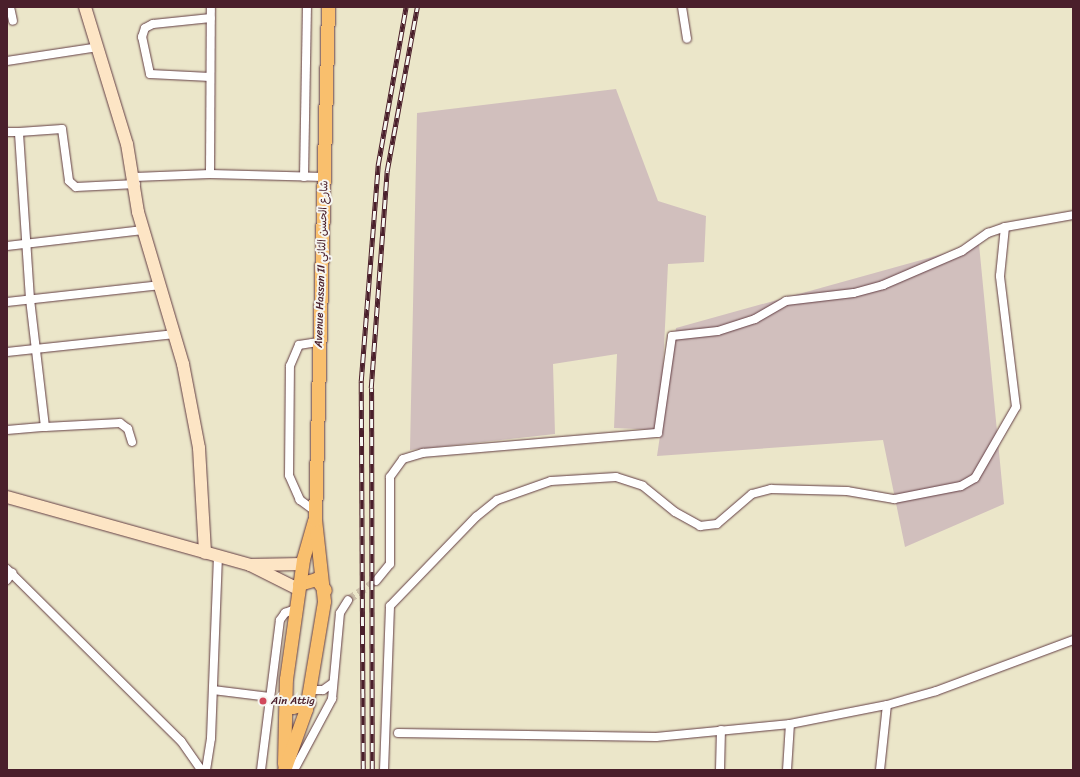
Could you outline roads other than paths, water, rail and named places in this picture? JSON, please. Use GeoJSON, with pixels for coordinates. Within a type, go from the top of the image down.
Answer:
{"type":"FeatureCollection","features":[{"type":"Feature","properties":{"kind":"main road","name":"Avenue Hassan II شارع الحسن الثاني"},"geometry":{"type":"LineString","coordinates":[[288,769],[311,690],[325,590],[315,516],[328,7]]}},
{"type":"Feature","properties":{"kind":"main road","name":"Avenue Hassan II شارع الحسن الثاني"},"geometry":{"type":"LineString","coordinates":[[288,769],[284,697],[302,564],[315,516]]}},
{"type":"Feature","properties":{"kind":"main road"},"geometry":{"type":"LineString","coordinates":[[299,586],[316,579],[325,590]]}},
{"type":"Feature","properties":{"kind":"main road"},"geometry":{"type":"LineString","coordinates":[[284,697],[293,707],[308,703]]}},
{"type":"Feature","properties":{"kind":"street"},"geometry":{"type":"LineString","coordinates":[[10,7],[13,21]]}},
{"type":"Feature","properties":{"kind":"street"},"geometry":{"type":"LineString","coordinates":[[84,7],[98,47],[135,181],[144,230],[175,334],[199,448],[205,553]]}},
{"type":"Feature","properties":{"kind":"street"},"geometry":{"type":"LineString","coordinates":[[210,7],[210,174]]}},
{"type":"Feature","properties":{"kind":"street"},"geometry":{"type":"LineString","coordinates":[[304,177],[307,7]]}},
{"type":"Feature","properties":{"kind":"street"},"geometry":{"type":"LineString","coordinates":[[682,7],[686,39]]}},
{"type":"Feature","properties":{"kind":"street"},"geometry":{"type":"LineString","coordinates":[[210,18],[153,24],[146,28],[142,37],[150,74],[210,77]]}},
{"type":"Feature","properties":{"kind":"street"},"geometry":{"type":"LineString","coordinates":[[7,61],[98,47]]}},
{"type":"Feature","properties":{"kind":"street"},"geometry":{"type":"LineString","coordinates":[[7,132],[62,129],[69,181],[76,187],[210,174],[324,177]]}},
{"type":"Feature","properties":{"kind":"street"},"geometry":{"type":"LineString","coordinates":[[19,132],[30,299],[45,427]]}},
{"type":"Feature","properties":{"kind":"street"},"geometry":{"type":"LineString","coordinates":[[376,581],[390,564],[390,477],[403,459],[430,452],[658,433],[672,336],[718,331],[755,319],[786,301],[854,293],[883,285],[962,251],[988,233],[1005,227],[1073,215]]}},
{"type":"Feature","properties":{"kind":"street"},"geometry":{"type":"LineString","coordinates":[[384,770],[390,606],[471,522],[497,500],[551,481],[616,477],[643,486],[675,512],[700,526],[717,524],[752,494],[770,489],[834,490],[894,499],[961,486],[975,478],[1016,407],[1000,276],[1005,227]]}},
{"type":"Feature","properties":{"kind":"street"},"geometry":{"type":"LineString","coordinates":[[7,246],[26,245],[144,230]]}},
{"type":"Feature","properties":{"kind":"street"},"geometry":{"type":"LineString","coordinates":[[7,302],[161,284]]}},
{"type":"Feature","properties":{"kind":"street"},"geometry":{"type":"LineString","coordinates":[[7,352],[175,334]]}},
{"type":"Feature","properties":{"kind":"street"},"geometry":{"type":"LineString","coordinates":[[315,516],[300,500],[289,475],[290,366],[299,345],[319,342]]}},
{"type":"Feature","properties":{"kind":"street"},"geometry":{"type":"LineString","coordinates":[[7,430],[120,422],[128,429],[132,442]]}},
{"type":"Feature","properties":{"kind":"street"},"geometry":{"type":"LineString","coordinates":[[7,497],[250,565],[299,586]]}},
{"type":"Feature","properties":{"kind":"street"},"geometry":{"type":"LineString","coordinates":[[206,770],[213,690],[218,557]]}},
{"type":"Feature","properties":{"kind":"street"},"geometry":{"type":"LineString","coordinates":[[250,565],[302,564]]}},
{"type":"Feature","properties":{"kind":"street"},"geometry":{"type":"LineString","coordinates":[[7,580],[10,571],[181,741],[201,770]]}},
{"type":"Feature","properties":{"kind":"street"},"geometry":{"type":"LineString","coordinates":[[288,769],[326,715],[334,683],[340,613],[348,600]]}},
{"type":"Feature","properties":{"kind":"street"},"geometry":{"type":"LineString","coordinates":[[261,770],[269,733],[270,697],[280,620],[285,613],[295,609]]}},
{"type":"Feature","properties":{"kind":"street"},"geometry":{"type":"LineString","coordinates":[[398,733],[639,738],[790,724],[887,706],[936,691],[1073,640]]}},
{"type":"Feature","properties":{"kind":"street"},"geometry":{"type":"LineString","coordinates":[[311,690],[323,690],[334,683]]}},
{"type":"Feature","properties":{"kind":"street"},"geometry":{"type":"LineString","coordinates":[[213,690],[270,697]]}},
{"type":"Feature","properties":{"kind":"street"},"geometry":{"type":"LineString","coordinates":[[880,770],[887,706]]}},
{"type":"Feature","properties":{"kind":"street"},"geometry":{"type":"LineString","coordinates":[[787,770],[790,724]]}},
{"type":"Feature","properties":{"kind":"street"},"geometry":{"type":"LineString","coordinates":[[720,770],[721,730]]}},
{"type":"Feature","properties":{"kind":"tunnel"},"geometry":{"type":"LineString","coordinates":[[348,600],[376,581]]}},
{"type":"Feature","properties":{"kind":"railway"},"geometry":{"type":"LineString","coordinates":[[363,770],[361,381],[378,165],[406,7]]}},
{"type":"Feature","properties":{"kind":"railway"},"geometry":{"type":"LineString","coordinates":[[372,770],[371,388],[387,171],[417,7]]}},
{"type":"Feature","properties":{"kind":"place","name":"Ain Attig"},"geometry":{"type":"Point","coordinates":[263,701]}}]}
